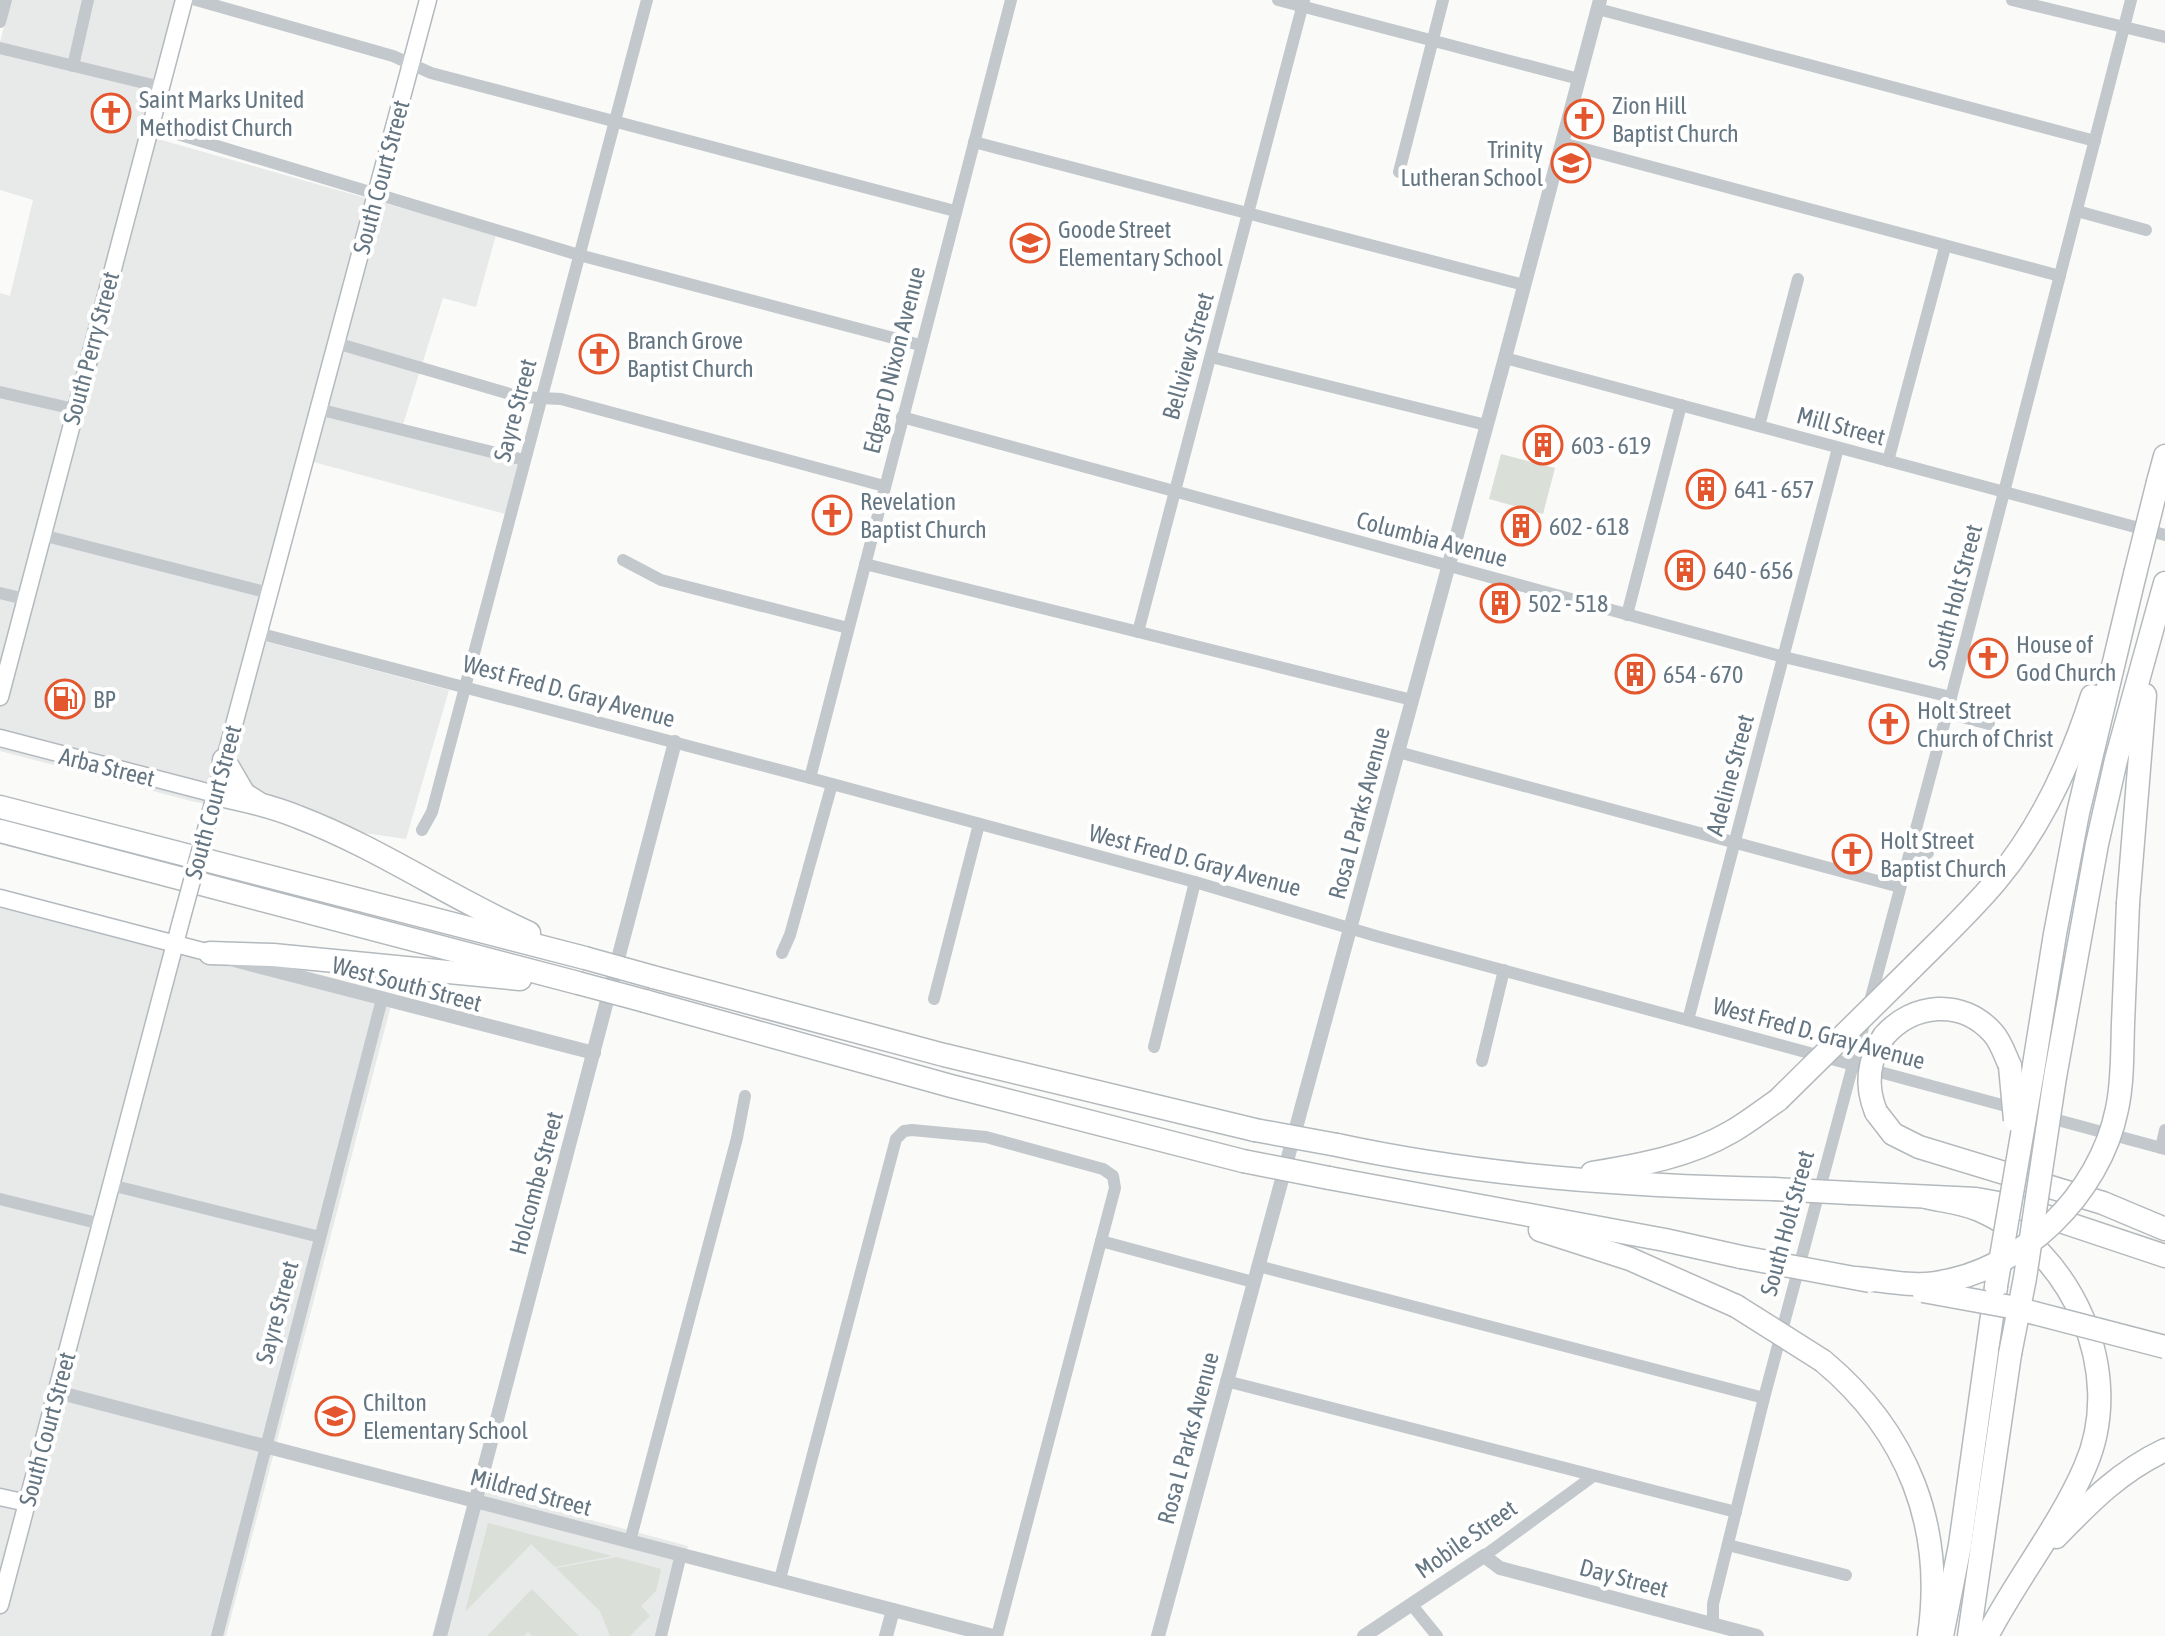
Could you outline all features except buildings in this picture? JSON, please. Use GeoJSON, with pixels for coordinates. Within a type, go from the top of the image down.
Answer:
{"type":"FeatureCollection","features":[{"type":"Feature","properties":{"kind":"highway"},"geometry":{"type":"LineString","coordinates":[[1942,1636],[1960,1545],[1996,1286],[2055,934],[2078,813],[2165,456]]}},
{"type":"Feature","properties":{"kind":"highway"},"geometry":{"type":"LineString","coordinates":[[1969,1636],[2010,1354],[2097,844],[2116,760],[2165,583]]}},
{"type":"Feature","properties":{"kind":"highway"},"geometry":{"type":"LineString","coordinates":[[1563,1178],[1658,1161],[1690,1151],[1730,1133],[1778,1100],[1999,878],[2049,803],[2083,725],[2092,695],[2122,633]]}},
{"type":"Feature","properties":{"kind":"highway"},"geometry":{"type":"LineString","coordinates":[[1856,1278],[1931,1284],[1971,1274],[2021,1249],[2061,1214],[2087,1181],[2105,1147],[2117,1109],[2122,1078],[2132,823],[2151,634]]}},
{"type":"Feature","properties":{"kind":"highway"},"geometry":{"type":"LineString","coordinates":[[224,760],[244,794],[259,804]]}},
{"type":"Feature","properties":{"kind":"highway"},"geometry":{"type":"LineString","coordinates":[[215,794],[259,804],[316,824],[483,912],[585,958]]}},
{"type":"Feature","properties":{"kind":"highway"},"geometry":{"type":"LineString","coordinates":[[0,807],[585,958],[944,1055],[1255,1130],[1394,1156],[1656,1187],[1976,1199],[2015,1206],[2165,1256]]}},
{"type":"Feature","properties":{"kind":"highway"},"geometry":{"type":"LineString","coordinates":[[0,831],[578,983],[951,1086],[1243,1161],[2011,1307],[2165,1347]]}},
{"type":"Feature","properties":{"kind":"highway"},"geometry":{"type":"LineString","coordinates":[[210,953],[273,955],[578,983]]}},
{"type":"Feature","properties":{"kind":"highway"},"geometry":{"type":"LineString","coordinates":[[2016,1164],[2015,1097],[2010,1066],[1998,1039],[1987,1027],[1951,1009],[1935,1008],[1900,1020],[1884,1036],[1873,1056],[1869,1076],[1876,1112],[1893,1134],[1919,1147],[2103,1203],[2165,1229]]}},
{"type":"Feature","properties":{"kind":"highway"},"geometry":{"type":"LineString","coordinates":[[1926,1197],[1979,1210],[2013,1230],[2046,1259],[2077,1303],[2088,1330],[2098,1380],[2096,1432],[2085,1468],[1987,1636]]}},
{"type":"Feature","properties":{"kind":"highway"},"geometry":{"type":"LineString","coordinates":[[1452,1202],[1612,1252],[1693,1285],[1736,1306],[1823,1361],[1852,1387],[1875,1414],[1899,1452],[1914,1485],[1927,1528],[1932,1564],[1933,1600],[1929,1636]]}},
{"type":"Feature","properties":{"kind":"highway"},"geometry":{"type":"LineString","coordinates":[[2035,1558],[2104,1487],[2144,1459],[2165,1450]]}},
{"type":"Feature","properties":{"kind":"main road","name":"South Perry Street"},"geometry":{"type":"LineString","coordinates":[[0,697],[184,0]]}},
{"type":"Feature","properties":{"kind":"main road","name":"South Court Street"},"geometry":{"type":"LineString","coordinates":[[0,1605],[428,0]]}},
{"type":"Feature","properties":{"kind":"main road","name":"Arba Street"},"geometry":{"type":"LineString","coordinates":[[0,738],[215,794]]}},
{"type":"Feature","properties":{"kind":"main road"},"geometry":{"type":"LineString","coordinates":[[0,898],[210,953]]}},
{"type":"Feature","properties":{"kind":"main road"},"geometry":{"type":"LineString","coordinates":[[0,1497],[27,1503]]}},
{"type":"Feature","properties":{"kind":"street"},"geometry":{"type":"LineString","coordinates":[[0,22],[6,0]]}},
{"type":"Feature","properties":{"kind":"street"},"geometry":{"type":"LineString","coordinates":[[73,66],[88,0]]}},
{"type":"Feature","properties":{"kind":"street"},"geometry":{"type":"LineString","coordinates":[[196,0],[393,56],[431,73],[955,211]]}},
{"type":"Feature","properties":{"kind":"street","name":"Sayre Street"},"geometry":{"type":"LineString","coordinates":[[422,830],[432,812],[647,0]]}},
{"type":"Feature","properties":{"kind":"street","name":"Edgar D Nixon Avenue"},"geometry":{"type":"LineString","coordinates":[[810,778],[1011,0]]}},
{"type":"Feature","properties":{"kind":"street"},"geometry":{"type":"LineString","coordinates":[[1278,0],[1303,3],[1579,79]]}},
{"type":"Feature","properties":{"kind":"street"},"geometry":{"type":"LineString","coordinates":[[1399,172],[1443,0]]}},
{"type":"Feature","properties":{"kind":"street"},"geometry":{"type":"LineString","coordinates":[[2012,0],[2165,37]]}},
{"type":"Feature","properties":{"kind":"street","name":"South Holt Street"},"geometry":{"type":"LineString","coordinates":[[1713,1624],[1713,1604],[1764,1398],[2005,494],[2131,0]]}},
{"type":"Feature","properties":{"kind":"street","name":"Bellview Street"},"geometry":{"type":"LineString","coordinates":[[1138,632],[1303,3]]}},
{"type":"Feature","properties":{"kind":"street"},"geometry":{"type":"LineString","coordinates":[[1599,5],[2095,141]]}},
{"type":"Feature","properties":{"kind":"street","name":"Rosa L Parks Avenue"},"geometry":{"type":"LineString","coordinates":[[1158,1636],[1599,5]]}},
{"type":"Feature","properties":{"kind":"street"},"geometry":{"type":"LineString","coordinates":[[0,48],[161,87]]}},
{"type":"Feature","properties":{"kind":"street"},"geometry":{"type":"LineString","coordinates":[[151,126],[579,255],[920,345]]}},
{"type":"Feature","properties":{"kind":"street"},"geometry":{"type":"LineString","coordinates":[[974,142],[1524,285]]}},
{"type":"Feature","properties":{"kind":"street"},"geometry":{"type":"LineString","coordinates":[[1562,143],[2060,276]]}},
{"type":"Feature","properties":{"kind":"street"},"geometry":{"type":"LineString","coordinates":[[2077,211],[2146,230]]}},
{"type":"Feature","properties":{"kind":"street"},"geometry":{"type":"LineString","coordinates":[[1888,461],[1945,247]]}},
{"type":"Feature","properties":{"kind":"street"},"geometry":{"type":"LineString","coordinates":[[1759,426],[1798,279]]}},
{"type":"Feature","properties":{"kind":"street"},"geometry":{"type":"LineString","coordinates":[[336,343],[520,397],[561,399],[884,486]]}},
{"type":"Feature","properties":{"kind":"street"},"geometry":{"type":"LineString","coordinates":[[1211,357],[1486,425]]}},
{"type":"Feature","properties":{"kind":"street","name":"Mill Street"},"geometry":{"type":"LineString","coordinates":[[1505,358],[2165,535]]}},
{"type":"Feature","properties":{"kind":"street"},"geometry":{"type":"LineString","coordinates":[[0,392],[74,409]]}},
{"type":"Feature","properties":{"kind":"street"},"geometry":{"type":"LineString","coordinates":[[1627,615],[1681,405]]}},
{"type":"Feature","properties":{"kind":"street"},"geometry":{"type":"LineString","coordinates":[[318,409],[524,460]]}},
{"type":"Feature","properties":{"kind":"street","name":"Columbia Avenue"},"geometry":{"type":"LineString","coordinates":[[902,417],[1784,657],[1951,697]]}},
{"type":"Feature","properties":{"kind":"street","name":"Adeline Street"},"geometry":{"type":"LineString","coordinates":[[1688,1020],[1838,448]]}},
{"type":"Feature","properties":{"kind":"street"},"geometry":{"type":"LineString","coordinates":[[42,535],[269,593]]}},
{"type":"Feature","properties":{"kind":"street"},"geometry":{"type":"LineString","coordinates":[[623,560],[661,580],[848,628]]}},
{"type":"Feature","properties":{"kind":"street"},"geometry":{"type":"LineString","coordinates":[[865,564],[1412,700]]}},
{"type":"Feature","properties":{"kind":"street"},"geometry":{"type":"LineString","coordinates":[[0,593],[25,599]]}},
{"type":"Feature","properties":{"kind":"street","name":"West Fred D. Gray Avenue"},"geometry":{"type":"LineString","coordinates":[[258,633],[1195,882],[1350,928],[2163,1148]]}},
{"type":"Feature","properties":{"kind":"street"},"geometry":{"type":"LineString","coordinates":[[1947,713],[1989,724]]}},
{"type":"Feature","properties":{"kind":"street","name":"Holcombe Street"},"geometry":{"type":"LineString","coordinates":[[440,1636],[675,742]]}},
{"type":"Feature","properties":{"kind":"street"},"geometry":{"type":"LineString","coordinates":[[1398,752],[1900,887]]}},
{"type":"Feature","properties":{"kind":"street"},"geometry":{"type":"LineString","coordinates":[[782,953],[790,935],[832,784]]}},
{"type":"Feature","properties":{"kind":"street"},"geometry":{"type":"LineString","coordinates":[[934,999],[979,824]]}},
{"type":"Feature","properties":{"kind":"street"},"geometry":{"type":"LineString","coordinates":[[1911,849],[1928,853]]}},
{"type":"Feature","properties":{"kind":"street"},"geometry":{"type":"LineString","coordinates":[[1154,1047],[1195,882]]}},
{"type":"Feature","properties":{"kind":"street","name":"West South Street"},"geometry":{"type":"LineString","coordinates":[[210,953],[594,1053]]}},
{"type":"Feature","properties":{"kind":"street"},"geometry":{"type":"LineString","coordinates":[[1482,1061],[1504,970]]}},
{"type":"Feature","properties":{"kind":"street","name":"Sayre Street"},"geometry":{"type":"LineString","coordinates":[[217,1636],[382,999]]}},
{"type":"Feature","properties":{"kind":"street"},"geometry":{"type":"LineString","coordinates":[[630,1541],[737,1138],[745,1096]]}},
{"type":"Feature","properties":{"kind":"street"},"geometry":{"type":"LineString","coordinates":[[780,1579],[896,1139],[912,1130],[986,1137],[1103,1169],[1113,1176],[1115,1188],[995,1636]]}},
{"type":"Feature","properties":{"kind":"street"},"geometry":{"type":"LineString","coordinates":[[2163,1148],[2165,1130]]}},
{"type":"Feature","properties":{"kind":"street"},"geometry":{"type":"LineString","coordinates":[[111,1185],[320,1237]]}},
{"type":"Feature","properties":{"kind":"street"},"geometry":{"type":"LineString","coordinates":[[0,1199],[101,1224]]}},
{"type":"Feature","properties":{"kind":"street"},"geometry":{"type":"LineString","coordinates":[[1101,1241],[1253,1282]]}},
{"type":"Feature","properties":{"kind":"street"},"geometry":{"type":"LineString","coordinates":[[1258,1266],[1764,1398]]}},
{"type":"Feature","properties":{"kind":"street"},"geometry":{"type":"LineString","coordinates":[[1226,1381],[1736,1512]]}},
{"type":"Feature","properties":{"kind":"street","name":"Mildred Street"},"geometry":{"type":"LineString","coordinates":[[57,1392],[995,1636]]}},
{"type":"Feature","properties":{"kind":"street","name":"Mobile Street"},"geometry":{"type":"LineString","coordinates":[[1364,1636],[1484,1556],[1592,1477]]}},
{"type":"Feature","properties":{"kind":"street"},"geometry":{"type":"LineString","coordinates":[[1728,1545],[1846,1575]]}},
{"type":"Feature","properties":{"kind":"street"},"geometry":{"type":"LineString","coordinates":[[661,1636],[681,1554]]}},
{"type":"Feature","properties":{"kind":"street","name":"Day Street"},"geometry":{"type":"LineString","coordinates":[[1484,1556],[1500,1568],[1757,1636]]}},
{"type":"Feature","properties":{"kind":"street"},"geometry":{"type":"LineString","coordinates":[[1411,1604],[1437,1636]]}},
{"type":"Feature","properties":{"kind":"street"},"geometry":{"type":"LineString","coordinates":[[886,1636],[893,1610]]}},
{"type":"Feature","properties":{"kind":"shaded area"},"geometry":{"type":"Polygon","coordinates":[[[11,0],[180,0],[144,135],[496,235],[476,307],[443,298],[400,434],[518,465],[505,514],[299,458],[252,638],[449,690],[406,839],[293,823],[191,801],[0,751],[0,293],[10,296],[33,200],[0,190],[0,42],[11,0]]]}},
{"type":"Feature","properties":{"kind":"shaded area"},"geometry":{"type":"Polygon","coordinates":[[[1501,454],[1555,468],[1543,514],[1489,499],[1501,454]]]}},
{"type":"Feature","properties":{"kind":"shaded area"},"geometry":{"type":"Polygon","coordinates":[[[0,890],[394,994],[226,1636],[0,1636],[0,890]]]}},
{"type":"Feature","properties":{"kind":"shaded area"},"geometry":{"type":"Polygon","coordinates":[[[472,1488],[688,1546],[667,1636],[432,1636],[472,1488]]]}},
{"type":"Feature","properties":{"kind":"shaded area"},"geometry":{"type":"Polygon","coordinates":[[[488,1523],[612,1556],[555,1567],[531,1544],[465,1612],[488,1523]]]}},
{"type":"Feature","properties":{"kind":"shaded area"},"geometry":{"type":"Polygon","coordinates":[[[617,1557],[661,1569],[656,1591],[641,1606],[650,1616],[630,1636],[610,1636],[600,1611],[556,1568],[617,1557]]]}},
{"type":"Feature","properties":{"kind":"shaded area"},"geometry":{"type":"Polygon","coordinates":[[[532,1589],[579,1636],[532,1636],[528,1632],[524,1636],[487,1636],[532,1589]]]}},
{"type":"Feature","properties":{"kind":"place","name":"Saint Marks United Methodist Church"},"geometry":{"type":"Point","coordinates":[111,113]}},
{"type":"Feature","properties":{"kind":"place","name":"Zion Hill Baptist Church"},"geometry":{"type":"Point","coordinates":[1584,119]}},
{"type":"Feature","properties":{"kind":"place","name":"Trinity Lutheran School"},"geometry":{"type":"Point","coordinates":[1571,163]}},
{"type":"Feature","properties":{"kind":"place","name":"Goode Street Elementary School"},"geometry":{"type":"Point","coordinates":[1030,243]}},
{"type":"Feature","properties":{"kind":"place","name":"Branch Grove Baptist Church"},"geometry":{"type":"Point","coordinates":[599,354]}},
{"type":"Feature","properties":{"kind":"place","name":"603 - 619"},"geometry":{"type":"Point","coordinates":[1543,445]}},
{"type":"Feature","properties":{"kind":"place","name":"641 - 657"},"geometry":{"type":"Point","coordinates":[1706,489]}},
{"type":"Feature","properties":{"kind":"place","name":"Revelation Baptist Church"},"geometry":{"type":"Point","coordinates":[832,515]}},
{"type":"Feature","properties":{"kind":"place","name":"602 - 618"},"geometry":{"type":"Point","coordinates":[1521,526]}},
{"type":"Feature","properties":{"kind":"place","name":"640 - 656"},"geometry":{"type":"Point","coordinates":[1685,570]}},
{"type":"Feature","properties":{"kind":"place","name":"502 - 518"},"geometry":{"type":"Point","coordinates":[1500,603]}},
{"type":"Feature","properties":{"kind":"place","name":"House of God Church"},"geometry":{"type":"Point","coordinates":[1988,658]}},
{"type":"Feature","properties":{"kind":"place","name":"654 - 670"},"geometry":{"type":"Point","coordinates":[1635,674]}},
{"type":"Feature","properties":{"kind":"place","name":"BP"},"geometry":{"type":"Point","coordinates":[65,699]}},
{"type":"Feature","properties":{"kind":"place","name":"Holt Street Church of Christ"},"geometry":{"type":"Point","coordinates":[1889,724]}},
{"type":"Feature","properties":{"kind":"place","name":"Holt Street Baptist Church"},"geometry":{"type":"Point","coordinates":[1852,854]}},
{"type":"Feature","properties":{"kind":"place","name":"Chilton Elementary School"},"geometry":{"type":"Point","coordinates":[335,1416]}}]}
